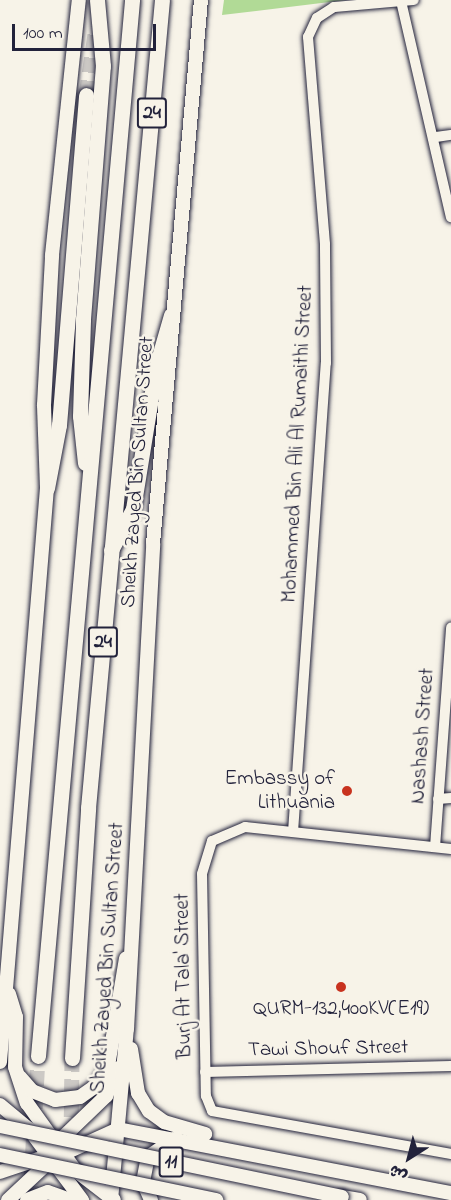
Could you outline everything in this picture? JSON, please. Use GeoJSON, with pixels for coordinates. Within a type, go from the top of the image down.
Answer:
{"type":"FeatureCollection","features":[{"type":"Feature","properties":{"kind":"highway"},"geometry":{"type":"LineString","coordinates":[[90,475],[81,439],[81,368],[103,84],[98,0]]}},
{"type":"Feature","properties":{"kind":"highway","name":"24"},"geometry":{"type":"LineString","coordinates":[[38,1056],[132,0]]}},
{"type":"Feature","properties":{"kind":"highway","name":"Sheikh Zayed Bin Sultan Street"},"geometry":{"type":"LineString","coordinates":[[72,1058],[111,550],[162,0]]}},
{"type":"Feature","properties":{"kind":"highway"},"geometry":{"type":"LineString","coordinates":[[47,488],[59,425],[87,95]]}},
{"type":"Feature","properties":{"kind":"highway"},"geometry":{"type":"LineString","coordinates":[[111,550],[133,509],[156,367],[171,315]]}},
{"type":"Feature","properties":{"kind":"main road"},"geometry":{"type":"LineString","coordinates":[[0,1062],[47,488],[44,405],[52,255],[79,0]]}},
{"type":"Feature","properties":{"kind":"main road","name":"Sheikh Zayed Bin Sultan Street"},"geometry":{"type":"LineString","coordinates":[[112,1200],[127,1029],[171,315],[201,0]]}},
{"type":"Feature","properties":{"kind":"main road"},"geometry":{"type":"LineString","coordinates":[[15,1067],[26,1085],[47,1099],[71,1100],[96,1086],[108,1066],[118,984],[131,950]]}},
{"type":"Feature","properties":{"kind":"main road"},"geometry":{"type":"LineString","coordinates":[[4,998],[16,1017],[15,1067],[27,1103],[82,1200]]}},
{"type":"Feature","properties":{"kind":"main road"},"geometry":{"type":"LineString","coordinates":[[127,1029],[135,1083],[149,1111],[173,1126],[258,1151]]}},
{"type":"Feature","properties":{"kind":"main road"},"geometry":{"type":"LineString","coordinates":[[8,1200],[110,1090],[127,1029]]}},
{"type":"Feature","properties":{"kind":"main road"},"geometry":{"type":"LineString","coordinates":[[0,1105],[112,1200]]}},
{"type":"Feature","properties":{"kind":"main road","name":"11"},"geometry":{"type":"LineString","coordinates":[[0,1126],[360,1200]]}},
{"type":"Feature","properties":{"kind":"main road"},"geometry":{"type":"LineString","coordinates":[[0,1172],[20,1168],[53,1152],[118,1128],[258,1151],[451,1193]]}},
{"type":"Feature","properties":{"kind":"main road"},"geometry":{"type":"LineString","coordinates":[[151,1200],[143,1182],[148,1157],[178,1137]]}},
{"type":"Feature","properties":{"kind":"main road","name":"11"},"geometry":{"type":"LineString","coordinates":[[0,1155],[216,1200]]}},
{"type":"Feature","properties":{"kind":"main road"},"geometry":{"type":"LineString","coordinates":[[27,1200],[48,1192],[70,1200]]}},
{"type":"Feature","properties":{"kind":"street","name":"Mohammed Bin Ali Al Rumaithi Street"},"geometry":{"type":"LineString","coordinates":[[293,832],[326,363],[325,244],[308,37],[328,9],[414,0]]}},
{"type":"Feature","properties":{"kind":"street"},"geometry":{"type":"LineString","coordinates":[[401,1],[435,137],[451,218]]}},
{"type":"Feature","properties":{"kind":"street"},"geometry":{"type":"LineString","coordinates":[[435,137],[451,135]]}},
{"type":"Feature","properties":{"kind":"street","name":"Nashash Street"},"geometry":{"type":"LineString","coordinates":[[435,847],[451,628]]}},
{"type":"Feature","properties":{"kind":"street"},"geometry":{"type":"LineString","coordinates":[[438,799],[451,798]]}},
{"type":"Feature","properties":{"kind":"street","name":"Burj At Tala' Street"},"geometry":{"type":"LineString","coordinates":[[451,849],[293,832],[232,828],[206,851],[201,874],[207,1104],[218,1116],[451,1154]]}},
{"type":"Feature","properties":{"kind":"street","name":"Tawi Shouf Street"},"geometry":{"type":"LineString","coordinates":[[205,1072],[451,1066]]}},
{"type":"Feature","properties":{"kind":"green space"},"geometry":{"type":"Polygon","coordinates":[[[224,0],[346,0],[222,15],[224,0]]]}},
{"type":"Feature","properties":{"kind":"tunnel"},"geometry":{"type":"LineString","coordinates":[[86,95],[96,27]]}},
{"type":"Feature","properties":{"kind":"tunnel"},"geometry":{"type":"LineString","coordinates":[[30,1200],[38,1056]]}},
{"type":"Feature","properties":{"kind":"tunnel"},"geometry":{"type":"LineString","coordinates":[[71,1140],[72,1058]]}},
{"type":"Feature","properties":{"kind":"place","name":"Embassy of Lithuania"},"geometry":{"type":"Point","coordinates":[347,791]}},
{"type":"Feature","properties":{"kind":"place","name":"QURM-132,400KV(E19)"},"geometry":{"type":"Point","coordinates":[341,987]}}]}
